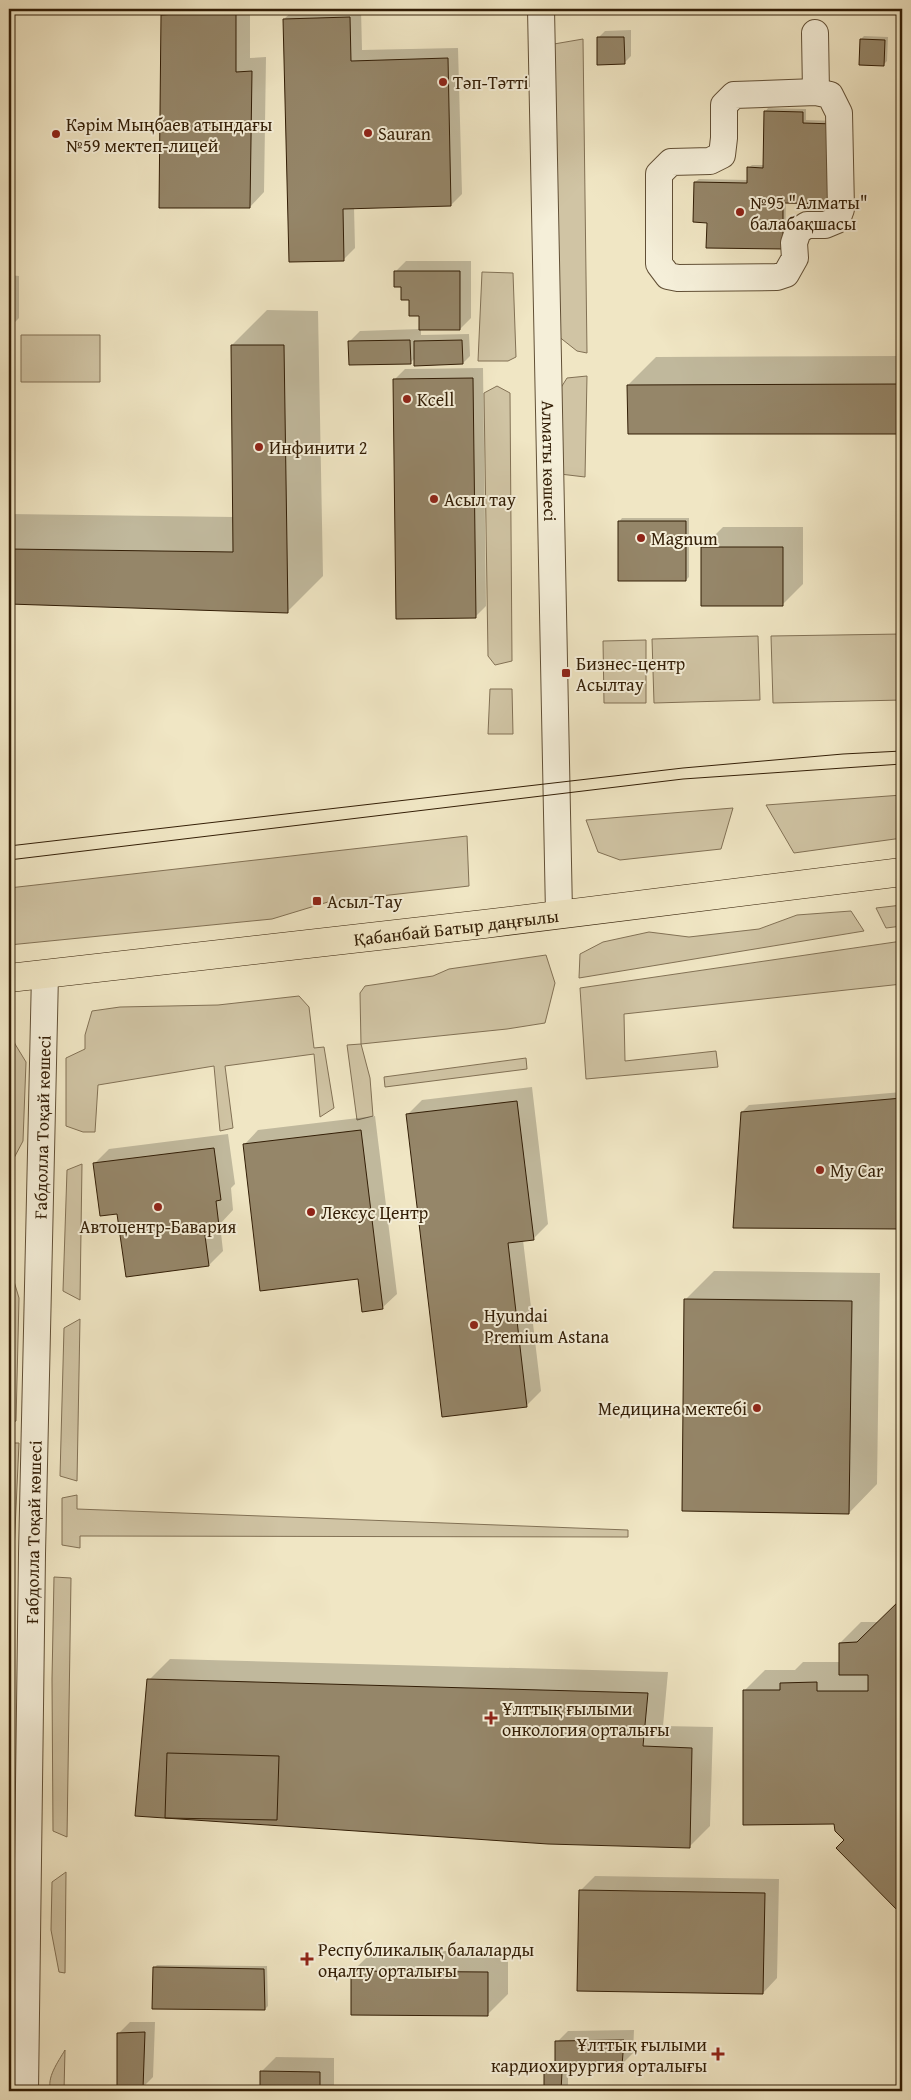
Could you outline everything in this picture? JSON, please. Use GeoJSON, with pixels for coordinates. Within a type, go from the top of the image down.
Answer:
{"type":"FeatureCollection","features":[{"type":"Feature","properties":{"kind":"main road","name":"Қабанбай Батыр даңғылы"},"geometry":{"type":"LineString","coordinates":[[9,978],[323,943],[902,872]]}},
{"type":"Feature","properties":{"kind":"main road"},"geometry":{"type":"LineString","coordinates":[[819,882],[902,886]]}},
{"type":"Feature","properties":{"kind":"street","name":"Алматы көшесі"},"geometry":{"type":"LineString","coordinates":[[541,9],[559,913]]}},
{"type":"Feature","properties":{"kind":"street"},"geometry":{"type":"LineString","coordinates":[[815,33],[816,92]]}},
{"type":"Feature","properties":{"kind":"street"},"geometry":{"type":"LineString","coordinates":[[816,92],[830,95],[839,113],[841,209],[837,220],[825,225],[807,225],[798,231],[794,243],[795,258],[786,274],[777,277],[678,278],[668,276],[659,264],[659,174],[671,162],[710,161],[722,155],[724,105],[734,95],[816,92]]}},
{"type":"Feature","properties":{"kind":"street","name":"Ғабдолла Тоқай көшесі"},"geometry":{"type":"LineString","coordinates":[[25,2091],[20,1637],[45,974]]}},
{"type":"Feature","properties":{"kind":"shaded area"},"geometry":{"type":"Polygon","coordinates":[[[583,39],[587,353],[577,351],[558,336],[554,44],[583,39]]]}},
{"type":"Feature","properties":{"kind":"shaded area"},"geometry":{"type":"Polygon","coordinates":[[[482,272],[513,273],[516,357],[508,361],[478,361],[482,272]]]}},
{"type":"Feature","properties":{"kind":"shaded area"},"geometry":{"type":"Polygon","coordinates":[[[21,335],[100,335],[100,382],[21,382],[21,335]]]}},
{"type":"Feature","properties":{"kind":"shaded area"},"geometry":{"type":"Polygon","coordinates":[[[587,376],[585,477],[560,474],[557,394],[567,378],[587,376]]]}},
{"type":"Feature","properties":{"kind":"shaded area"},"geometry":{"type":"Polygon","coordinates":[[[497,386],[510,393],[512,661],[495,665],[488,656],[484,393],[497,386]]]}},
{"type":"Feature","properties":{"kind":"shaded area"},"geometry":{"type":"Polygon","coordinates":[[[902,634],[902,700],[773,703],[771,636],[902,634]]]}},
{"type":"Feature","properties":{"kind":"shaded area"},"geometry":{"type":"Polygon","coordinates":[[[758,636],[760,700],[654,703],[652,639],[758,636]]]}},
{"type":"Feature","properties":{"kind":"shaded area"},"geometry":{"type":"Polygon","coordinates":[[[646,640],[646,703],[604,703],[603,641],[646,640]]]}},
{"type":"Feature","properties":{"kind":"shaded area"},"geometry":{"type":"Polygon","coordinates":[[[490,689],[512,689],[513,734],[488,734],[490,689]]]}},
{"type":"Feature","properties":{"kind":"shaded area"},"geometry":{"type":"Polygon","coordinates":[[[902,795],[902,838],[794,853],[766,805],[902,795]]]}},
{"type":"Feature","properties":{"kind":"shaded area"},"geometry":{"type":"Polygon","coordinates":[[[733,808],[721,849],[620,860],[598,852],[586,820],[733,808]]]}},
{"type":"Feature","properties":{"kind":"shaded area"},"geometry":{"type":"Polygon","coordinates":[[[467,836],[469,886],[328,902],[272,919],[9,945],[9,888],[467,836]]]}},
{"type":"Feature","properties":{"kind":"shaded area"},"geometry":{"type":"Polygon","coordinates":[[[902,905],[902,926],[886,928],[876,908],[902,905]]]}},
{"type":"Feature","properties":{"kind":"shaded area"},"geometry":{"type":"Polygon","coordinates":[[[851,911],[864,931],[579,978],[580,954],[603,942],[649,932],[689,937],[759,929],[797,915],[851,911]]]}},
{"type":"Feature","properties":{"kind":"shaded area"},"geometry":{"type":"Polygon","coordinates":[[[902,941],[902,984],[624,1014],[625,1061],[716,1051],[718,1067],[586,1079],[580,988],[902,941]]]}},
{"type":"Feature","properties":{"kind":"shaded area"},"geometry":{"type":"Polygon","coordinates":[[[546,955],[555,983],[545,1023],[507,1029],[361,1044],[360,993],[365,986],[433,976],[449,969],[546,955]]]}},
{"type":"Feature","properties":{"kind":"shaded area"},"geometry":{"type":"Polygon","coordinates":[[[299,996],[309,1007],[314,1048],[324,1047],[334,1108],[320,1117],[314,1054],[225,1066],[233,1128],[220,1131],[214,1066],[98,1085],[95,1132],[83,1132],[66,1126],[66,1058],[85,1049],[85,1035],[92,1011],[120,1007],[218,1005],[299,996]]]}},
{"type":"Feature","properties":{"kind":"shaded area"},"geometry":{"type":"Polygon","coordinates":[[[9,1023],[15,1044],[26,1062],[23,1141],[14,1158],[12,1280],[13,1278],[19,1298],[16,1421],[9,1423],[9,1023]]]}},
{"type":"Feature","properties":{"kind":"shaded area"},"geometry":{"type":"Polygon","coordinates":[[[361,1044],[370,1078],[373,1116],[357,1120],[347,1045],[361,1044]]]}},
{"type":"Feature","properties":{"kind":"shaded area"},"geometry":{"type":"Polygon","coordinates":[[[526,1058],[527,1069],[385,1087],[384,1077],[526,1058]]]}},
{"type":"Feature","properties":{"kind":"shaded area"},"geometry":{"type":"Polygon","coordinates":[[[82,1164],[80,1300],[63,1291],[67,1170],[82,1164]]]}},
{"type":"Feature","properties":{"kind":"shaded area"},"geometry":{"type":"Polygon","coordinates":[[[80,1319],[77,1481],[60,1476],[64,1328],[80,1319]]]}},
{"type":"Feature","properties":{"kind":"shaded area"},"geometry":{"type":"Polygon","coordinates":[[[9,1443],[19,1443],[13,1574],[9,1574],[9,1443]]]}},
{"type":"Feature","properties":{"kind":"shaded area"},"geometry":{"type":"Polygon","coordinates":[[[77,1495],[77,1509],[628,1530],[628,1537],[80,1536],[80,1548],[62,1545],[62,1498],[77,1495]]]}},
{"type":"Feature","properties":{"kind":"shaded area"},"geometry":{"type":"Polygon","coordinates":[[[54,1577],[71,1578],[67,1837],[53,1831],[52,1679],[54,1577]]]}},
{"type":"Feature","properties":{"kind":"shaded area"},"geometry":{"type":"Polygon","coordinates":[[[66,1872],[65,1973],[59,1972],[51,1930],[52,1882],[66,1872]]]}},
{"type":"Feature","properties":{"kind":"shaded area"},"geometry":{"type":"Polygon","coordinates":[[[65,2050],[64,2091],[51,2091],[51,2075],[65,2050]]]}},
{"type":"Feature","properties":{"kind":"building"},"geometry":{"type":"Polygon","coordinates":[[[236,10],[236,72],[252,71],[250,208],[159,208],[161,15],[236,10]]]}},
{"type":"Feature","properties":{"kind":"building","name":"Sauran"},"geometry":{"type":"Polygon","coordinates":[[[350,17],[351,61],[448,58],[451,206],[343,209],[344,261],[289,262],[283,19],[350,17]]]}},
{"type":"Feature","properties":{"kind":"building"},"geometry":{"type":"Polygon","coordinates":[[[597,37],[624,37],[625,64],[597,65],[597,37]]]}},
{"type":"Feature","properties":{"kind":"building"},"geometry":{"type":"Polygon","coordinates":[[[860,39],[885,40],[884,66],[859,65],[860,39]]]}},
{"type":"Feature","properties":{"kind":"building"},"geometry":{"type":"Polygon","coordinates":[[[764,111],[803,112],[803,123],[835,124],[834,204],[783,203],[783,249],[706,248],[707,223],[693,222],[694,182],[747,183],[747,167],[763,168],[764,111]]]}},
{"type":"Feature","properties":{"kind":"building"},"geometry":{"type":"Polygon","coordinates":[[[394,271],[460,271],[460,330],[419,330],[419,316],[409,316],[409,300],[401,300],[401,287],[394,287],[394,271]]]}},
{"type":"Feature","properties":{"kind":"building"},"geometry":{"type":"Polygon","coordinates":[[[410,340],[411,364],[349,365],[348,341],[410,340]]]}},
{"type":"Feature","properties":{"kind":"building"},"geometry":{"type":"Polygon","coordinates":[[[462,340],[463,364],[414,366],[414,341],[462,340]]]}},
{"type":"Feature","properties":{"kind":"building","name":"Инфинити 2"},"geometry":{"type":"Polygon","coordinates":[[[231,345],[284,345],[288,613],[9,604],[9,549],[233,552],[231,345]]]}},
{"type":"Feature","properties":{"kind":"building","name":"Асыл тау"},"geometry":{"type":"Polygon","coordinates":[[[473,378],[476,618],[396,619],[393,379],[473,378]]]}},
{"type":"Feature","properties":{"kind":"building"},"geometry":{"type":"Polygon","coordinates":[[[902,384],[902,434],[628,434],[627,385],[902,384]]]}},
{"type":"Feature","properties":{"kind":"building"},"geometry":{"type":"Polygon","coordinates":[[[618,521],[686,521],[686,581],[618,581],[618,521]]]}},
{"type":"Feature","properties":{"kind":"building"},"geometry":{"type":"Polygon","coordinates":[[[701,547],[783,547],[783,606],[701,606],[701,547]]]}},
{"type":"Feature","properties":{"kind":"building","name":"My Car"},"geometry":{"type":"Polygon","coordinates":[[[902,1098],[902,1229],[733,1228],[741,1112],[902,1098]]]}},
{"type":"Feature","properties":{"kind":"building","name":"Hyundai Premium Astana"},"geometry":{"type":"Polygon","coordinates":[[[517,1101],[534,1240],[508,1243],[527,1407],[442,1417],[406,1114],[517,1101]]]}},
{"type":"Feature","properties":{"kind":"building","name":"Лексус Центр"},"geometry":{"type":"Polygon","coordinates":[[[361,1130],[383,1309],[362,1312],[358,1279],[260,1291],[243,1144],[361,1130]]]}},
{"type":"Feature","properties":{"kind":"building","name":"Автоцентр-Бавария"},"geometry":{"type":"Polygon","coordinates":[[[214,1148],[221,1200],[216,1201],[219,1226],[204,1228],[209,1266],[126,1277],[117,1214],[100,1216],[93,1163],[214,1148]]]}},
{"type":"Feature","properties":{"kind":"building"},"geometry":{"type":"Polygon","coordinates":[[[684,1299],[852,1301],[849,1514],[682,1511],[684,1299]]]}},
{"type":"Feature","properties":{"kind":"building"},"geometry":{"type":"Polygon","coordinates":[[[902,1598],[902,1915],[836,1848],[844,1840],[835,1831],[834,1824],[743,1825],[743,1690],[780,1690],[780,1683],[817,1682],[817,1691],[868,1691],[868,1675],[839,1675],[839,1643],[857,1642],[902,1598]]]}},
{"type":"Feature","properties":{"kind":"building"},"geometry":{"type":"Polygon","coordinates":[[[147,1679],[648,1693],[643,1746],[692,1748],[690,1848],[548,1844],[135,1816],[147,1679]]]}},
{"type":"Feature","properties":{"kind":"building"},"geometry":{"type":"Polygon","coordinates":[[[167,1753],[279,1756],[277,1820],[165,1818],[167,1753]]]}},
{"type":"Feature","properties":{"kind":"building"},"geometry":{"type":"Polygon","coordinates":[[[579,1890],[765,1893],[763,1994],[577,1991],[579,1890]]]}},
{"type":"Feature","properties":{"kind":"building"},"geometry":{"type":"Polygon","coordinates":[[[153,1967],[264,1969],[265,2010],[152,2009],[153,1967]]]}},
{"type":"Feature","properties":{"kind":"building"},"geometry":{"type":"Polygon","coordinates":[[[351,1971],[488,1972],[488,2016],[351,2015],[351,1971]]]}},
{"type":"Feature","properties":{"kind":"building"},"geometry":{"type":"Polygon","coordinates":[[[145,2032],[143,2089],[117,2091],[117,2033],[145,2032]]]}},
{"type":"Feature","properties":{"kind":"building"},"geometry":{"type":"Polygon","coordinates":[[[624,2040],[622,2066],[555,2062],[555,2041],[624,2040]]]}},
{"type":"Feature","properties":{"kind":"building"},"geometry":{"type":"Polygon","coordinates":[[[260,2071],[320,2072],[320,2091],[260,2091],[260,2071]]]}},
{"type":"Feature","properties":{"kind":"building"},"geometry":{"type":"Polygon","coordinates":[[[544,2071],[562,2072],[561,2091],[544,2091],[544,2071]]]}},
{"type":"Feature","properties":{"kind":"tram line"},"geometry":{"type":"LineString","coordinates":[[9,846],[683,768],[843,754],[902,751]]}},
{"type":"Feature","properties":{"kind":"tram line"},"geometry":{"type":"LineString","coordinates":[[9,860],[683,779],[902,764]]}},
{"type":"Feature","properties":{"kind":"place","name":"Тәп-Тәтті"},"geometry":{"type":"Point","coordinates":[443,82]}},
{"type":"Feature","properties":{"kind":"place","name":"Sauran"},"geometry":{"type":"Point","coordinates":[368,133]}},
{"type":"Feature","properties":{"kind":"place","name":"Кәрім Мыңбаев атындағы №59 мектеп-лицей"},"geometry":{"type":"Point","coordinates":[56,134]}},
{"type":"Feature","properties":{"kind":"place","name":"№95 \"Алматы\" балабақшасы"},"geometry":{"type":"Point","coordinates":[740,212]}},
{"type":"Feature","properties":{"kind":"place","name":"Kcell"},"geometry":{"type":"Point","coordinates":[407,399]}},
{"type":"Feature","properties":{"kind":"place","name":"Инфинити 2"},"geometry":{"type":"Point","coordinates":[259,447]}},
{"type":"Feature","properties":{"kind":"place","name":"Асыл тау"},"geometry":{"type":"Point","coordinates":[434,499]}},
{"type":"Feature","properties":{"kind":"place","name":"Magnum"},"geometry":{"type":"Point","coordinates":[641,538]}},
{"type":"Feature","properties":{"kind":"place","name":"Бизнес-центр Асылтау"},"geometry":{"type":"Point","coordinates":[566,673]}},
{"type":"Feature","properties":{"kind":"place","name":"Асыл-Тау"},"geometry":{"type":"Point","coordinates":[317,901]}},
{"type":"Feature","properties":{"kind":"place","name":"My Car"},"geometry":{"type":"Point","coordinates":[820,1170]}},
{"type":"Feature","properties":{"kind":"place","name":"Автоцентр-Бавария"},"geometry":{"type":"Point","coordinates":[158,1207]}},
{"type":"Feature","properties":{"kind":"place","name":"Лексус Центр"},"geometry":{"type":"Point","coordinates":[311,1212]}},
{"type":"Feature","properties":{"kind":"place","name":"Hyundai Premium Astana"},"geometry":{"type":"Point","coordinates":[474,1325]}},
{"type":"Feature","properties":{"kind":"place","name":"Медицина мектебі"},"geometry":{"type":"Point","coordinates":[757,1408]}},
{"type":"Feature","properties":{"kind":"place","name":"Ұлттық ғылыми онкология орталығы"},"geometry":{"type":"Point","coordinates":[491,1718]}},
{"type":"Feature","properties":{"kind":"place","name":"Республикалық балаларды оңалту орталығы"},"geometry":{"type":"Point","coordinates":[307,1959]}},
{"type":"Feature","properties":{"kind":"place","name":"Ұлттық ғылыми кардиохирургия орталығы"},"geometry":{"type":"Point","coordinates":[718,2054]}}]}
